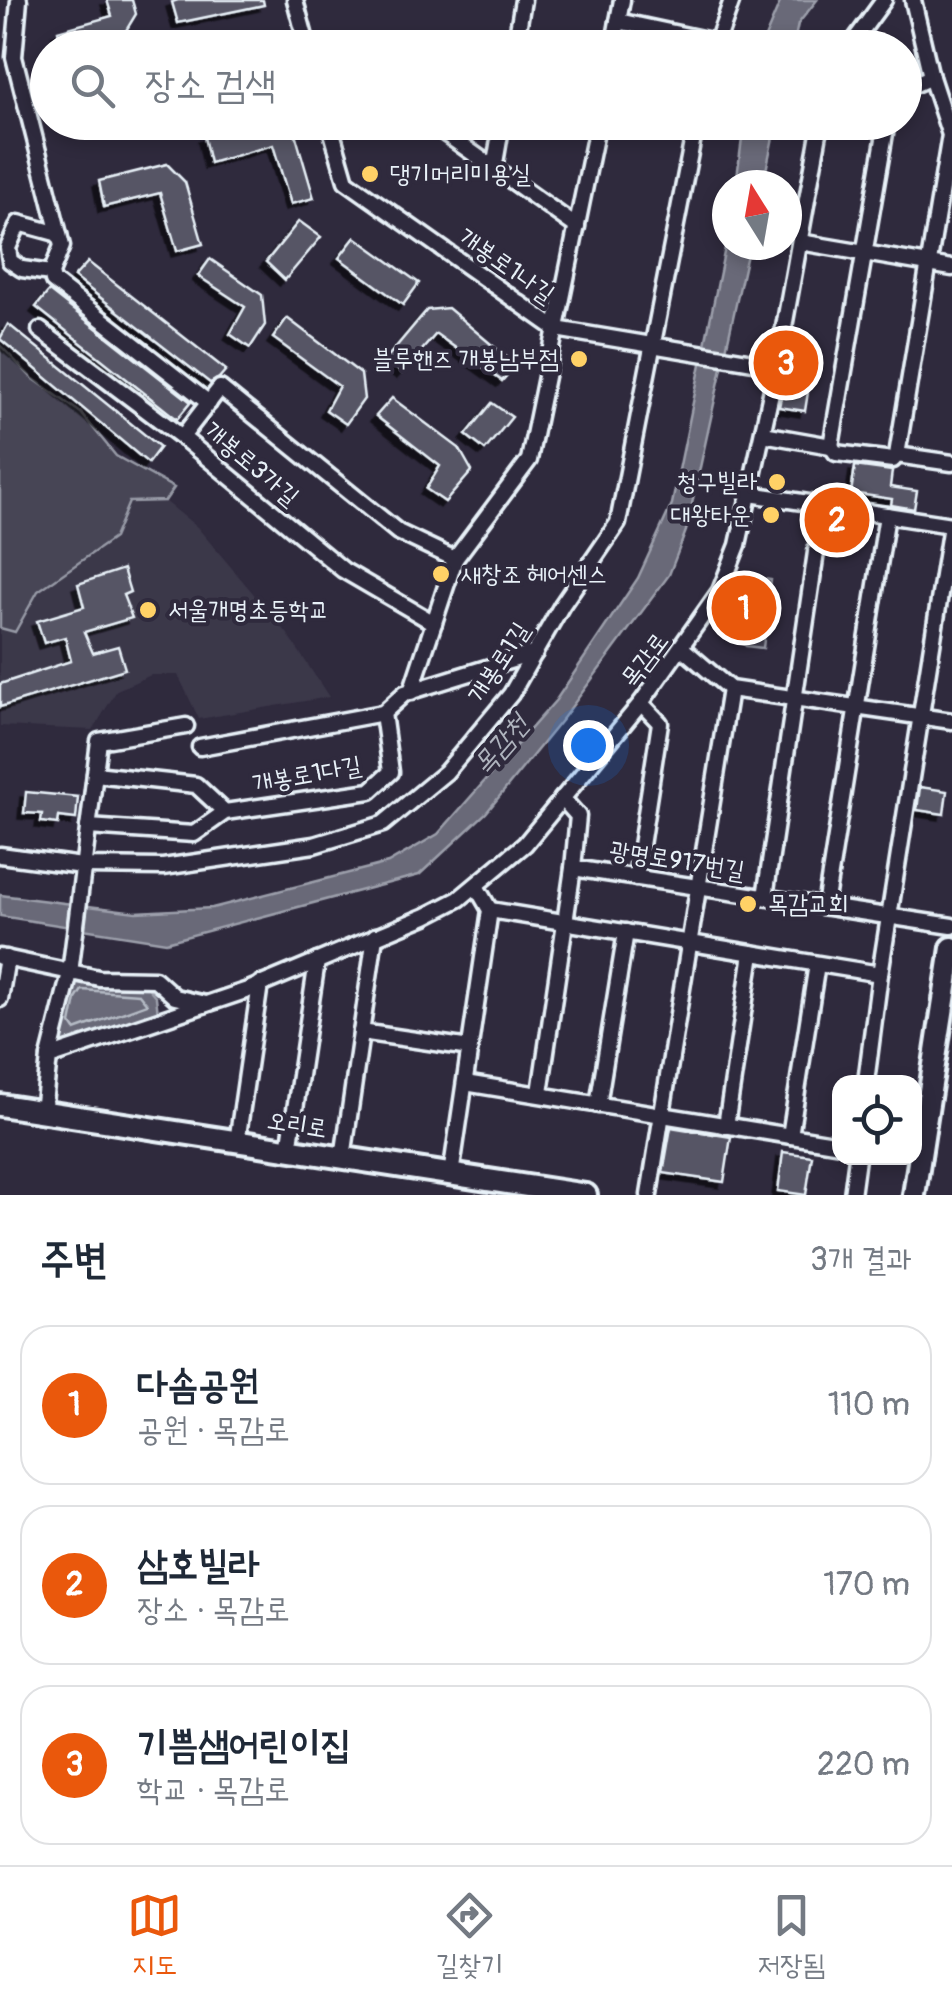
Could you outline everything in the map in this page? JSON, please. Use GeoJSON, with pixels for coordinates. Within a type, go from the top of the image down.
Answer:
{"type":"FeatureCollection","features":[{"type":"Feature","properties":{"kind":"main road"},"geometry":{"type":"LineString","coordinates":[[914,1195],[952,948]]}},
{"type":"Feature","properties":{"kind":"main road","name":"오리로"},"geometry":{"type":"LineString","coordinates":[[0,1105],[586,1195]]}},
{"type":"Feature","properties":{"kind":"street"},"geometry":{"type":"LineString","coordinates":[[19,0],[14,56],[30,120]]}},
{"type":"Feature","properties":{"kind":"street"},"geometry":{"type":"LineString","coordinates":[[295,0],[303,30]]}},
{"type":"Feature","properties":{"kind":"street"},"geometry":{"type":"LineString","coordinates":[[518,30],[523,0]]}},
{"type":"Feature","properties":{"kind":"street"},"geometry":{"type":"LineString","coordinates":[[616,30],[622,0]]}},
{"type":"Feature","properties":{"kind":"street"},"geometry":{"type":"LineString","coordinates":[[721,30],[732,0]]}},
{"type":"Feature","properties":{"kind":"street"},"geometry":{"type":"LineString","coordinates":[[862,30],[884,0]]}},
{"type":"Feature","properties":{"kind":"street"},"geometry":{"type":"LineString","coordinates":[[912,0],[919,30]]}},
{"type":"Feature","properties":{"kind":"street"},"geometry":{"type":"LineString","coordinates":[[618,21],[654,30]]}},
{"type":"Feature","properties":{"kind":"street"},"geometry":{"type":"LineString","coordinates":[[763,434],[831,446],[836,453],[893,460],[897,455],[951,135],[922,41]]}},
{"type":"Feature","properties":{"kind":"street"},"geometry":{"type":"LineString","coordinates":[[922,81],[931,77]]}},
{"type":"Feature","properties":{"kind":"street"},"geometry":{"type":"LineString","coordinates":[[35,140],[60,240],[51,273],[53,281],[209,402]]}},
{"type":"Feature","properties":{"kind":"street","name":"개봉로1나길"},"geometry":{"type":"LineString","coordinates":[[334,140],[346,182],[556,329],[771,365]]}},
{"type":"Feature","properties":{"kind":"street"},"geometry":{"type":"LineString","coordinates":[[454,140],[577,227]]}},
{"type":"Feature","properties":{"kind":"street"},"geometry":{"type":"LineString","coordinates":[[494,169],[499,140]]}},
{"type":"Feature","properties":{"kind":"street"},"geometry":{"type":"LineString","coordinates":[[410,692],[455,558],[529,460],[594,140]]}},
{"type":"Feature","properties":{"kind":"street","name":"개봉로1길"},"geometry":{"type":"LineString","coordinates":[[0,855],[82,870],[163,867],[314,845],[383,824],[446,772],[511,694],[618,523],[658,344],[693,140]]}},
{"type":"Feature","properties":{"kind":"street","name":"목감로"},"geometry":{"type":"LineString","coordinates":[[802,230],[817,140]]}},
{"type":"Feature","properties":{"kind":"street"},"geometry":{"type":"LineString","coordinates":[[831,446],[884,140]]}},
{"type":"Feature","properties":{"kind":"street"},"geometry":{"type":"LineString","coordinates":[[51,273],[22,269],[10,261],[8,248],[18,224],[60,240]]}},
{"type":"Feature","properties":{"kind":"street"},"geometry":{"type":"LineString","coordinates":[[802,242],[952,268]]}},
{"type":"Feature","properties":{"kind":"street","name":"목감로"},"geometry":{"type":"LineString","coordinates":[[49,1057],[260,984],[426,916],[476,886],[525,844],[641,703],[720,591],[738,544],[750,494],[763,434],[771,365],[796,260]]}},
{"type":"Feature","properties":{"kind":"street"},"geometry":{"type":"LineString","coordinates":[[40,330],[182,436]]}},
{"type":"Feature","properties":{"kind":"street","name":"개봉로3가길"},"geometry":{"type":"LineString","coordinates":[[434,623],[343,570],[182,436],[220,388],[398,532],[455,558]]}},
{"type":"Feature","properties":{"kind":"street"},"geometry":{"type":"LineString","coordinates":[[897,455],[952,463]]}},
{"type":"Feature","properties":{"kind":"street"},"geometry":{"type":"LineString","coordinates":[[750,494],[952,523],[867,1075]]}},
{"type":"Feature","properties":{"kind":"street"},"geometry":{"type":"LineString","coordinates":[[764,897],[823,506]]}},
{"type":"Feature","properties":{"kind":"street"},"geometry":{"type":"LineString","coordinates":[[825,906],[887,515]]}},
{"type":"Feature","properties":{"kind":"street"},"geometry":{"type":"LineString","coordinates":[[682,648],[730,688],[952,721]]}},
{"type":"Feature","properties":{"kind":"street","name":"개봉로1다길"},"geometry":{"type":"LineString","coordinates":[[200,747],[383,713],[410,692],[535,652]]}},
{"type":"Feature","properties":{"kind":"street"},"geometry":{"type":"LineString","coordinates":[[649,1195],[730,688]]}},
{"type":"Feature","properties":{"kind":"street"},"geometry":{"type":"LineString","coordinates":[[636,878],[660,724],[641,703]]}},
{"type":"Feature","properties":{"kind":"street","name":"개봉로1다길"},"geometry":{"type":"LineString","coordinates":[[226,812],[370,791],[392,772],[383,713]]}},
{"type":"Feature","properties":{"kind":"street"},"geometry":{"type":"LineString","coordinates":[[44,1112],[49,1057],[70,968],[100,741],[186,726]]}},
{"type":"Feature","properties":{"kind":"street"},"geometry":{"type":"LineString","coordinates":[[88,828],[194,834],[226,812],[196,785],[95,774]]}},
{"type":"Feature","properties":{"kind":"street"},"geometry":{"type":"LineString","coordinates":[[540,1093],[578,816],[562,798]]}},
{"type":"Feature","properties":{"kind":"street","name":"광명로917번길"},"geometry":{"type":"LineString","coordinates":[[573,868],[952,926]]}},
{"type":"Feature","properties":{"kind":"street"},"geometry":{"type":"LineString","coordinates":[[451,1174],[490,910],[476,886]]}},
{"type":"Feature","properties":{"kind":"street"},"geometry":{"type":"LineString","coordinates":[[490,910],[880,974]]}},
{"type":"Feature","properties":{"kind":"street"},"geometry":{"type":"LineString","coordinates":[[598,1104],[626,932]]}},
{"type":"Feature","properties":{"kind":"street"},"geometry":{"type":"LineString","coordinates":[[343,1158],[375,936]]}},
{"type":"Feature","properties":{"kind":"street"},"geometry":{"type":"LineString","coordinates":[[726,1126],[752,953]]}},
{"type":"Feature","properties":{"kind":"street"},"geometry":{"type":"LineString","coordinates":[[0,1000],[4,957],[119,980],[155,978],[174,997],[206,1004]]}},
{"type":"Feature","properties":{"kind":"street"},"geometry":{"type":"LineString","coordinates":[[290,1150],[317,961]]}},
{"type":"Feature","properties":{"kind":"street"},"geometry":{"type":"LineString","coordinates":[[790,1136],[817,964]]}},
{"type":"Feature","properties":{"kind":"street"},"geometry":{"type":"LineString","coordinates":[[237,1142],[260,984]]}},
{"type":"Feature","properties":{"kind":"street"},"geometry":{"type":"LineString","coordinates":[[361,1032],[470,1048]]}},
{"type":"Feature","properties":{"kind":"street"},"geometry":{"type":"LineString","coordinates":[[464,1082],[832,1143]]}},
{"type":"Feature","properties":{"kind":"street"},"geometry":{"type":"LineString","coordinates":[[852,1195],[855,1165]]}},
{"type":"Feature","properties":{"kind":"shaded area"},"geometry":{"type":"Polygon","coordinates":[[[0,345],[31,377],[81,413],[116,456],[174,488],[165,501],[129,502],[114,538],[38,591],[15,632],[0,628],[0,345]]]}},
{"type":"Feature","properties":{"kind":"shaded area","name":"서울개명초등학교"},"geometry":{"type":"Polygon","coordinates":[[[165,501],[197,527],[287,633],[329,697],[199,719],[178,675],[151,675],[117,690],[93,730],[0,726],[0,628],[15,632],[38,591],[114,538],[129,502],[165,501]]]}},
{"type":"Feature","properties":{"kind":"shaded area"},"geometry":{"type":"Polygon","coordinates":[[[738,575],[771,580],[763,648],[746,646],[713,617],[728,598],[738,575]]]}},
{"type":"Feature","properties":{"kind":"water"},"geometry":{"type":"Polygon","coordinates":[[[781,0],[817,0],[797,30],[768,30],[781,0]]]}},
{"type":"Feature","properties":{"kind":"water"},"geometry":{"type":"Polygon","coordinates":[[[742,140],[772,140],[766,170],[738,170],[742,140]]]}},
{"type":"Feature","properties":{"kind":"water","name":"목감천"},"geometry":{"type":"Polygon","coordinates":[[[722,260],[746,260],[686,531],[669,575],[564,717],[486,813],[419,875],[166,942],[0,916],[0,895],[136,912],[212,908],[388,863],[438,834],[556,700],[638,578],[672,504],[722,260]]]}},
{"type":"Feature","properties":{"kind":"water"},"geometry":{"type":"Polygon","coordinates":[[[74,979],[145,984],[156,997],[158,1014],[56,1048],[74,979]]]}},
{"type":"Feature","properties":{"kind":"building"},"geometry":{"type":"Polygon","coordinates":[[[107,0],[132,0],[136,14],[126,30],[62,30],[112,16],[107,0]]]}},
{"type":"Feature","properties":{"kind":"building"},"geometry":{"type":"Polygon","coordinates":[[[263,0],[264,5],[178,23],[172,2],[263,0]]]}},
{"type":"Feature","properties":{"kind":"building"},"geometry":{"type":"Polygon","coordinates":[[[205,140],[297,140],[314,198],[291,204],[273,145],[210,163],[205,140]]]}},
{"type":"Feature","properties":{"kind":"building"},"geometry":{"type":"Polygon","coordinates":[[[167,164],[185,182],[203,244],[177,251],[160,193],[104,207],[99,181],[167,164]]]}},
{"type":"Feature","properties":{"kind":"building"},"geometry":{"type":"Polygon","coordinates":[[[299,221],[321,237],[285,280],[266,262],[299,221]]]}},
{"type":"Feature","properties":{"kind":"building"},"geometry":{"type":"Polygon","coordinates":[[[355,237],[419,283],[403,305],[339,258],[355,237]]]}},
{"type":"Feature","properties":{"kind":"building"},"geometry":{"type":"Polygon","coordinates":[[[210,259],[262,295],[265,325],[250,348],[230,334],[245,307],[198,276],[210,259]]]}},
{"type":"Feature","properties":{"kind":"building"},"geometry":{"type":"Polygon","coordinates":[[[88,262],[226,370],[210,383],[74,277],[88,262]]]}},
{"type":"Feature","properties":{"kind":"building"},"geometry":{"type":"Polygon","coordinates":[[[49,291],[191,402],[177,419],[36,307],[49,291]]]}},
{"type":"Feature","properties":{"kind":"building"},"geometry":{"type":"Polygon","coordinates":[[[448,308],[516,365],[502,381],[436,334],[402,373],[385,360],[427,310],[448,308]]]}},
{"type":"Feature","properties":{"kind":"building"},"geometry":{"type":"Polygon","coordinates":[[[287,318],[361,374],[364,399],[346,424],[326,410],[339,386],[273,338],[287,318]]]}},
{"type":"Feature","properties":{"kind":"building"},"geometry":{"type":"Polygon","coordinates":[[[8,324],[160,447],[148,463],[0,339],[8,324]]]}},
{"type":"Feature","properties":{"kind":"building"},"geometry":{"type":"Polygon","coordinates":[[[787,369],[811,373],[805,411],[779,407],[787,369]]]}},
{"type":"Feature","properties":{"kind":"building"},"geometry":{"type":"Polygon","coordinates":[[[392,398],[459,448],[472,471],[445,502],[426,489],[440,466],[376,416],[392,398]]]}},
{"type":"Feature","properties":{"kind":"building"},"geometry":{"type":"Polygon","coordinates":[[[492,403],[512,417],[485,450],[466,435],[492,403]]]}},
{"type":"Feature","properties":{"kind":"building"},"geometry":{"type":"Polygon","coordinates":[[[855,466],[892,471],[890,487],[917,491],[914,509],[891,505],[892,499],[851,493],[855,466]]]}},
{"type":"Feature","properties":{"kind":"building"},"geometry":{"type":"Polygon","coordinates":[[[123,569],[130,592],[123,595],[132,618],[84,632],[93,653],[118,646],[125,669],[0,707],[0,684],[71,661],[65,637],[44,643],[37,621],[84,607],[78,584],[123,569]]]}},
{"type":"Feature","properties":{"kind":"building"},"geometry":{"type":"Polygon","coordinates":[[[920,787],[947,791],[944,814],[917,810],[920,787]]]}},
{"type":"Feature","properties":{"kind":"building"},"geometry":{"type":"Polygon","coordinates":[[[26,792],[78,797],[76,819],[59,817],[58,824],[41,822],[42,814],[24,813],[26,792]]]}},
{"type":"Feature","properties":{"kind":"building"},"geometry":{"type":"Polygon","coordinates":[[[671,1127],[731,1137],[724,1182],[663,1173],[671,1127]]]}},
{"type":"Feature","properties":{"kind":"building"},"geometry":{"type":"Polygon","coordinates":[[[783,1152],[812,1156],[806,1195],[778,1191],[783,1152]]]}},
{"type":"Feature","properties":{"kind":"place","name":"댕기머리미용실"},"geometry":{"type":"Point","coordinates":[370,174]}},
{"type":"Feature","properties":{"kind":"place","name":"블루핸즈 개봉남부점"},"geometry":{"type":"Point","coordinates":[579,359]}},
{"type":"Feature","properties":{"kind":"place","name":"기쁨샘어린이집"},"geometry":{"type":"Point","coordinates":[786,363]}},
{"type":"Feature","properties":{"kind":"place","name":"청구빌라"},"geometry":{"type":"Point","coordinates":[777,482]}},
{"type":"Feature","properties":{"kind":"place","name":"대왕타운"},"geometry":{"type":"Point","coordinates":[771,515]}},
{"type":"Feature","properties":{"kind":"place","name":"삼호빌라"},"geometry":{"type":"Point","coordinates":[837,520]}},
{"type":"Feature","properties":{"kind":"place","name":"새창조 헤어센스"},"geometry":{"type":"Point","coordinates":[441,574]}},
{"type":"Feature","properties":{"kind":"place","name":"다솜공원"},"geometry":{"type":"Point","coordinates":[744,608]}},
{"type":"Feature","properties":{"kind":"place","name":"서울개명초등학교"},"geometry":{"type":"Point","coordinates":[148,610]}},
{"type":"Feature","properties":{"kind":"place","name":"목감교회"},"geometry":{"type":"Point","coordinates":[748,904]}}]}
